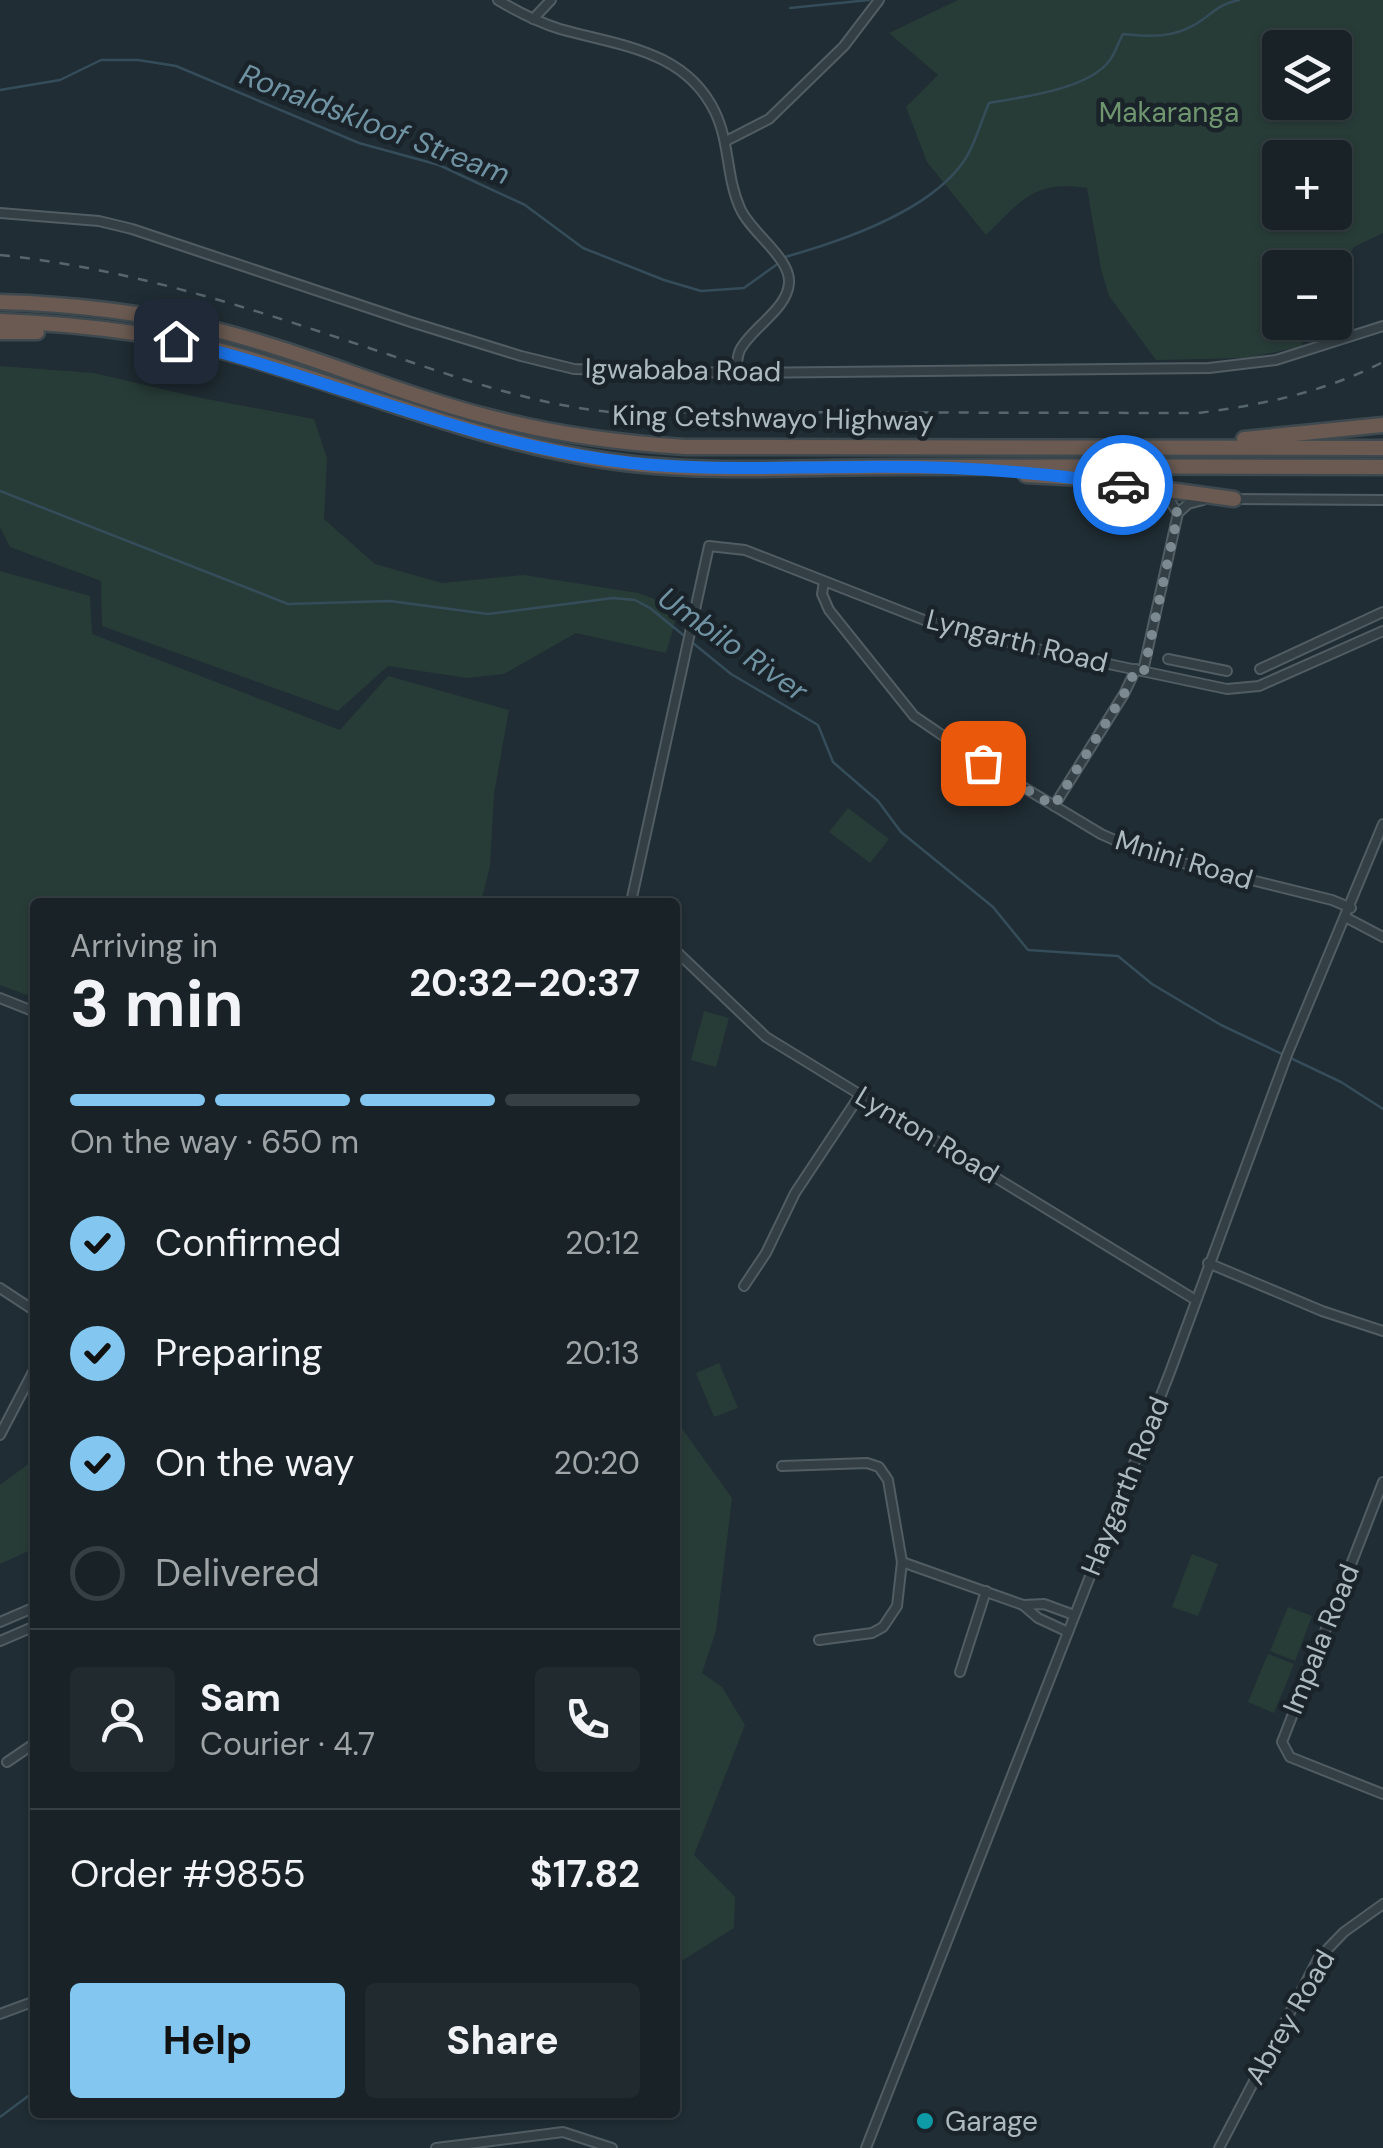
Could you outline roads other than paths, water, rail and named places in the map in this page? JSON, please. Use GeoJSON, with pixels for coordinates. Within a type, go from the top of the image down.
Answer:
{"type":"FeatureCollection","features":[{"type":"Feature","properties":{"kind":"highway"},"geometry":{"type":"LineString","coordinates":[[0,292],[72,305]]}},
{"type":"Feature","properties":{"kind":"highway","name":"King Cetshwayo Highway"},"geometry":{"type":"LineString","coordinates":[[0,302],[72,305],[157,317],[280,348],[486,416],[611,441],[685,447],[1383,448]]}},
{"type":"Feature","properties":{"kind":"highway","name":"King Cetshwayo Highway"},"geometry":{"type":"LineString","coordinates":[[0,322],[92,328],[176,341],[244,357],[481,434],[554,452],[638,464],[1383,466]]}},
{"type":"Feature","properties":{"kind":"highway"},"geometry":{"type":"LineString","coordinates":[[0,332],[92,328]]}},
{"type":"Feature","properties":{"kind":"highway"},"geometry":{"type":"LineString","coordinates":[[1138,447],[1383,426]]}},
{"type":"Feature","properties":{"kind":"highway"},"geometry":{"type":"LineString","coordinates":[[897,467],[1082,478],[1234,499]]}},
{"type":"Feature","properties":{"kind":"street"},"geometry":{"type":"LineString","coordinates":[[498,0],[533,19],[650,53],[674,64],[707,98],[726,141],[730,178],[740,210],[784,265],[789,277],[784,295],[740,351],[736,373]]}},
{"type":"Feature","properties":{"kind":"street"},"geometry":{"type":"LineString","coordinates":[[533,19],[550,0]]}},
{"type":"Feature","properties":{"kind":"street"},"geometry":{"type":"LineString","coordinates":[[726,141],[768,119],[844,46],[879,0]]}},
{"type":"Feature","properties":{"kind":"street","name":"Igwababa Road"},"geometry":{"type":"LineString","coordinates":[[0,213],[100,221],[132,229],[411,322],[561,367],[609,372],[1209,368],[1276,360],[1383,326]]}},
{"type":"Feature","properties":{"kind":"street"},"geometry":{"type":"LineString","coordinates":[[1148,488],[1168,499],[1178,514]]}},
{"type":"Feature","properties":{"kind":"street"},"geometry":{"type":"LineString","coordinates":[[1054,806],[1140,670],[1178,514],[1193,501],[1383,500]]}},
{"type":"Feature","properties":{"kind":"street","name":"Lyngarth Road"},"geometry":{"type":"LineString","coordinates":[[632,898],[709,546],[745,550],[929,622],[1227,688],[1248,688],[1383,631]]}},
{"type":"Feature","properties":{"kind":"street","name":"Mnini Road"},"geometry":{"type":"LineString","coordinates":[[824,582],[822,594],[829,610],[909,711],[983,763],[1132,850],[1332,900],[1350,908]]}},
{"type":"Feature","properties":{"kind":"street"},"geometry":{"type":"LineString","coordinates":[[1260,669],[1383,612]]}},
{"type":"Feature","properties":{"kind":"street"},"geometry":{"type":"LineString","coordinates":[[1290,655],[1297,670]]}},
{"type":"Feature","properties":{"kind":"street"},"geometry":{"type":"LineString","coordinates":[[1168,659],[1228,670]]}},
{"type":"Feature","properties":{"kind":"street"},"geometry":{"type":"LineString","coordinates":[[1186,680],[1189,664]]}},
{"type":"Feature","properties":{"kind":"street","name":"Haygarth Road"},"geometry":{"type":"LineString","coordinates":[[866,2148],[1183,1337],[1194,1298],[1277,1081],[1383,824]]}},
{"type":"Feature","properties":{"kind":"street"},"geometry":{"type":"LineString","coordinates":[[1347,918],[1383,937]]}},
{"type":"Feature","properties":{"kind":"street","name":"Lynton Road"},"geometry":{"type":"LineString","coordinates":[[680,955],[766,1037],[1194,1298]]}},
{"type":"Feature","properties":{"kind":"street"},"geometry":{"type":"LineString","coordinates":[[0,998],[30,1010]]}},
{"type":"Feature","properties":{"kind":"street"},"geometry":{"type":"LineString","coordinates":[[744,1286],[766,1253],[795,1194],[860,1094]]}},
{"type":"Feature","properties":{"kind":"street"},"geometry":{"type":"LineString","coordinates":[[1208,1263],[1322,1311],[1383,1331]]}},
{"type":"Feature","properties":{"kind":"street"},"geometry":{"type":"LineString","coordinates":[[0,1288],[30,1308]]}},
{"type":"Feature","properties":{"kind":"street"},"geometry":{"type":"LineString","coordinates":[[0,1436],[30,1378]]}},
{"type":"Feature","properties":{"kind":"street"},"geometry":{"type":"LineString","coordinates":[[782,1466],[866,1463],[879,1467],[887,1476],[902,1562],[896,1606],[883,1628],[852,1638],[819,1640]]}},
{"type":"Feature","properties":{"kind":"street","name":"Impala Road"},"geometry":{"type":"LineString","coordinates":[[1383,1482],[1282,1742],[1290,1756],[1383,1794]]}},
{"type":"Feature","properties":{"kind":"street"},"geometry":{"type":"LineString","coordinates":[[902,1562],[1023,1604],[1044,1604],[1074,1614]]}},
{"type":"Feature","properties":{"kind":"street"},"geometry":{"type":"LineString","coordinates":[[960,1672],[986,1592]]}},
{"type":"Feature","properties":{"kind":"street"},"geometry":{"type":"LineString","coordinates":[[1023,1604],[1038,1618],[1068,1632]]}},
{"type":"Feature","properties":{"kind":"street"},"geometry":{"type":"LineString","coordinates":[[0,1622],[30,1609]]}},
{"type":"Feature","properties":{"kind":"street"},"geometry":{"type":"LineString","coordinates":[[0,1641],[30,1628]]}},
{"type":"Feature","properties":{"kind":"street"},"geometry":{"type":"LineString","coordinates":[[6,1762],[30,1746]]}},
{"type":"Feature","properties":{"kind":"street","name":"Abrey Road"},"geometry":{"type":"LineString","coordinates":[[1219,2148],[1318,1960],[1344,1932],[1383,1904]]}},
{"type":"Feature","properties":{"kind":"street"},"geometry":{"type":"LineString","coordinates":[[0,2014],[30,2003]]}},
{"type":"Feature","properties":{"kind":"street"},"geometry":{"type":"LineString","coordinates":[[436,2148],[564,2132],[612,2148]]}},
{"type":"Feature","properties":{"kind":"waterway"},"geometry":{"type":"LineString","coordinates":[[790,8],[869,0]]}},
{"type":"Feature","properties":{"kind":"waterway","name":"Ronaldskloof Stream"},"geometry":{"type":"LineString","coordinates":[[785,257],[883,222],[929,195],[964,161],[989,103],[1075,84],[1104,67],[1123,34],[1179,32],[1239,0]]}},
{"type":"Feature","properties":{"kind":"waterway","name":"Ronaldskloof Stream"},"geometry":{"type":"LineString","coordinates":[[0,90],[60,80],[101,60],[176,66],[359,143],[439,165],[525,205],[583,248],[664,280],[701,291],[744,288],[776,265]]}},
{"type":"Feature","properties":{"kind":"waterway","name":"Umbilo River"},"geometry":{"type":"LineString","coordinates":[[0,491],[288,604],[390,601],[488,614],[613,598],[635,600],[731,674],[818,725],[833,762],[878,801],[901,832],[993,907],[1028,950],[1118,956],[1152,984],[1221,1025],[1341,1082],[1383,1109]]}},
{"type":"Feature","properties":{"kind":"waterway"},"geometry":{"type":"LineString","coordinates":[[0,2117],[30,2095]]}},
{"type":"Feature","properties":{"kind":"railway"},"geometry":{"type":"LineString","coordinates":[[0,255],[92,269],[182,290],[483,385],[545,402],[609,412],[1198,413],[1293,396],[1339,382],[1383,362]]}},
{"type":"Feature","properties":{"kind":"place","name":"Garage"},"geometry":{"type":"Point","coordinates":[925,2121]}},
{"type":"Feature","properties":{"kind":"park label","name":"Makaranga"},"geometry":{"type":"Point","coordinates":[1169,112]}}]}
